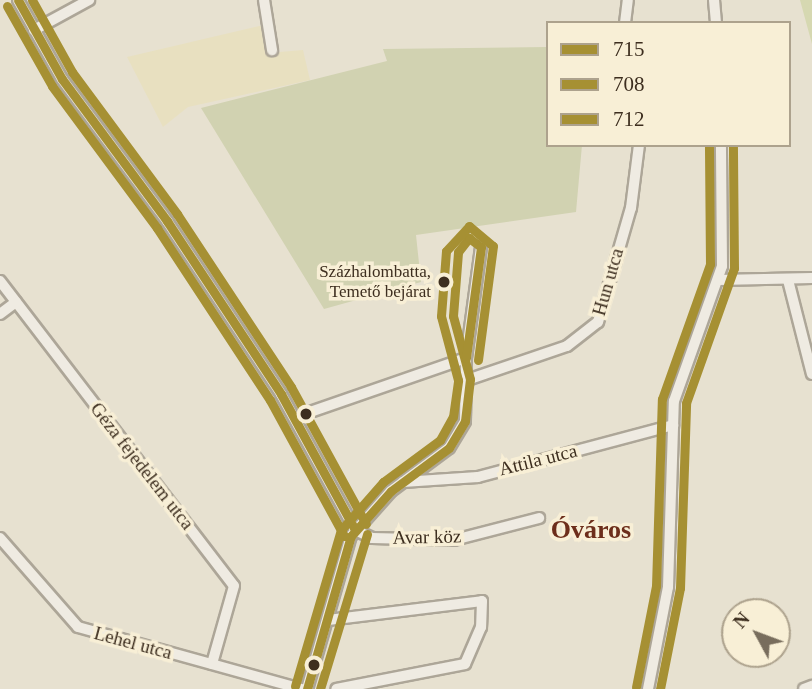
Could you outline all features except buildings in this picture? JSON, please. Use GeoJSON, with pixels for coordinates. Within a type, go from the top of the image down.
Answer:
{"type":"FeatureCollection","features":[{"type":"Feature","properties":{"kind":"street"},"geometry":{"type":"LineString","coordinates":[[18,0],[34,30],[281,394],[355,530]]}},
{"type":"Feature","properties":{"kind":"street"},"geometry":{"type":"LineString","coordinates":[[34,30],[89,0]]}},
{"type":"Feature","properties":{"kind":"street"},"geometry":{"type":"LineString","coordinates":[[264,0],[272,50]]}},
{"type":"Feature","properties":{"kind":"street"},"geometry":{"type":"LineString","coordinates":[[625,21],[628,0]]}},
{"type":"Feature","properties":{"kind":"street"},"geometry":{"type":"LineString","coordinates":[[714,0],[716,21]]}},
{"type":"Feature","properties":{"kind":"street","name":"Hun utca"},"geometry":{"type":"LineString","coordinates":[[470,379],[567,346],[598,322],[631,208],[639,147]]}},
{"type":"Feature","properties":{"kind":"street"},"geometry":{"type":"LineString","coordinates":[[648,689],[668,587],[673,425],[678,381],[718,280],[724,249],[721,147]]}},
{"type":"Feature","properties":{"kind":"street"},"geometry":{"type":"LineString","coordinates":[[304,689],[355,530],[402,482],[456,439],[470,379],[466,358],[481,247]]}},
{"type":"Feature","properties":{"kind":"street"},"geometry":{"type":"LineString","coordinates":[[718,280],[812,278]]}},
{"type":"Feature","properties":{"kind":"street"},"geometry":{"type":"LineString","coordinates":[[788,280],[812,374]]}},
{"type":"Feature","properties":{"kind":"street","name":"Géza fejedelem utca"},"geometry":{"type":"LineString","coordinates":[[0,281],[234,586],[212,664]]}},
{"type":"Feature","properties":{"kind":"street"},"geometry":{"type":"LineString","coordinates":[[0,314],[16,302]]}},
{"type":"Feature","properties":{"kind":"street"},"geometry":{"type":"LineString","coordinates":[[313,411],[466,358]]}},
{"type":"Feature","properties":{"kind":"street","name":"Attila utca"},"geometry":{"type":"LineString","coordinates":[[402,482],[478,477],[673,425]]}},
{"type":"Feature","properties":{"kind":"street","name":"Avar köz"},"geometry":{"type":"LineString","coordinates":[[355,530],[372,538],[454,540],[540,518]]}},
{"type":"Feature","properties":{"kind":"street","name":"Lehel utca"},"geometry":{"type":"LineString","coordinates":[[0,538],[78,627],[304,689]]}},
{"type":"Feature","properties":{"kind":"street"},"geometry":{"type":"LineString","coordinates":[[328,620],[482,601],[481,627],[465,664],[336,689]]}},
{"type":"Feature","properties":{"kind":"street"},"geometry":{"type":"LineString","coordinates":[[804,689],[812,686]]}},
{"type":"Feature","properties":{"kind":"shaded area"},"geometry":{"type":"Polygon","coordinates":[[[264,25],[268,53],[303,50],[310,80],[188,107],[163,127],[127,57],[264,25]]]}},
{"type":"Feature","properties":{"kind":"green space"},"geometry":{"type":"Polygon","coordinates":[[[800,0],[812,0],[812,44],[800,0]]]}},
{"type":"Feature","properties":{"kind":"green space"},"geometry":{"type":"Polygon","coordinates":[[[546,47],[546,147],[582,147],[576,212],[416,235],[421,282],[324,309],[201,108],[387,61],[383,49],[546,47]]]}},
{"type":"Feature","properties":{"kind":"transit line","name":"715"},"geometry":{"type":"LineString","coordinates":[[18,0],[62,79],[167,221],[281,394],[355,530]]}},
{"type":"Feature","properties":{"kind":"transit line","name":"712"},"geometry":{"type":"LineString","coordinates":[[32,0],[72,72],[177,214],[291,387],[366,524]]}},
{"type":"Feature","properties":{"kind":"transit line","name":"708"},"geometry":{"type":"LineString","coordinates":[[7,6],[52,86],[157,228],[270,400],[344,536]]}},
{"type":"Feature","properties":{"kind":"transit line","name":"712"},"geometry":{"type":"LineString","coordinates":[[636,687],[656,586],[662,399],[710,264],[709,147]]}},
{"type":"Feature","properties":{"kind":"transit line","name":"708"},"geometry":{"type":"LineString","coordinates":[[660,689],[680,588],[686,403],[734,268],[733,147]]}},
{"type":"Feature","properties":{"kind":"transit line","name":"712"},"geometry":{"type":"LineString","coordinates":[[295,686],[341,530],[383,482],[440,440],[453,417],[458,380],[441,316],[446,251],[469,226],[493,246],[478,360]]}},
{"type":"Feature","properties":{"kind":"transit line","name":"715"},"geometry":{"type":"LineString","coordinates":[[307,689],[351,536],[391,491],[449,448],[465,421],[470,379],[453,316],[458,252],[469,238],[481,247],[466,358]]}},
{"type":"Feature","properties":{"kind":"transit line","name":"708"},"geometry":{"type":"LineString","coordinates":[[320,689],[367,534]]}},
{"type":"Feature","properties":{"kind":"place","name":"Százhalombatta, Temető bejárat"},"geometry":{"type":"Point","coordinates":[444,282]}},
{"type":"Feature","properties":{"kind":"district","name":"Óváros"},"geometry":{"type":"Point","coordinates":[591,530]}}]}
